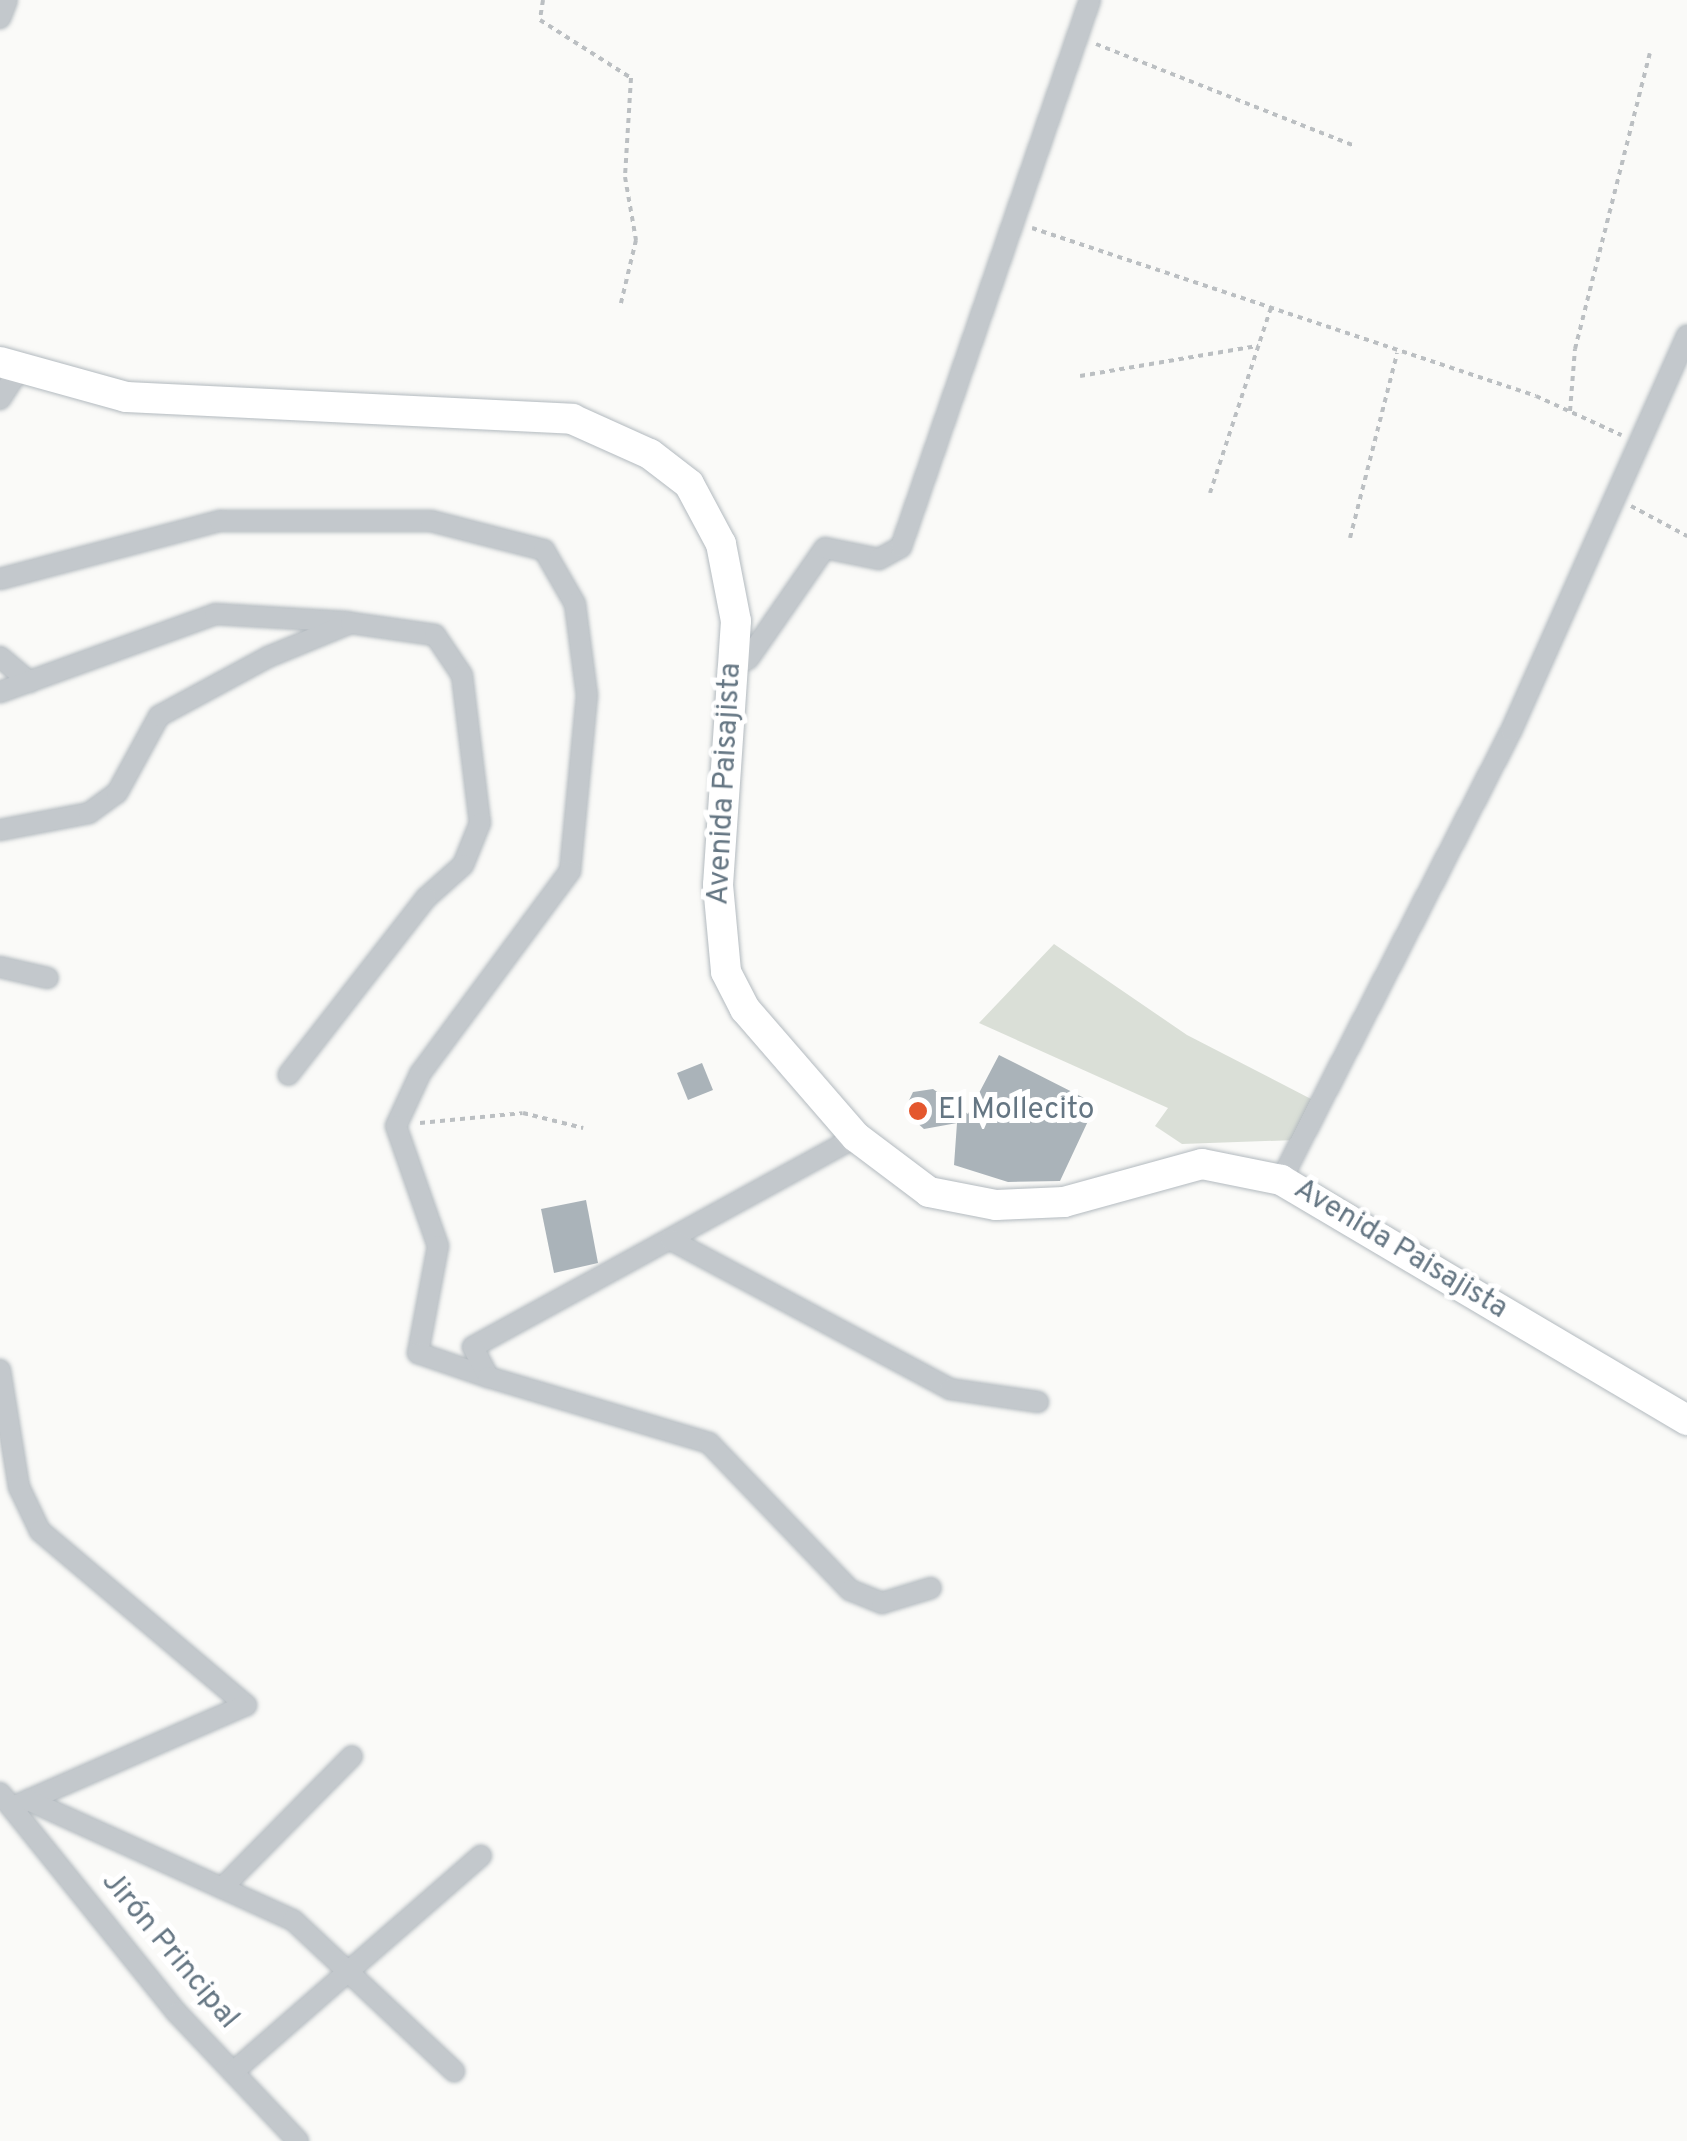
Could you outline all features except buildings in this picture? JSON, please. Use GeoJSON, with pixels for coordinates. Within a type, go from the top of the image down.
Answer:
{"type":"FeatureCollection","features":[{"type":"Feature","properties":{"kind":"main road","name":"Avenida Paisajista"},"geometry":{"type":"LineString","coordinates":[[9,366],[126,397],[533,416],[614,431],[689,484],[721,544],[736,622],[718,885],[726,972],[745,1009],[856,1137],[929,1192],[996,1206],[1064,1202],[1202,1164],[1282,1180],[1687,1420]]}},
{"type":"Feature","properties":{"kind":"street"},"geometry":{"type":"LineString","coordinates":[[0,18],[7,0]]}},
{"type":"Feature","properties":{"kind":"street"},"geometry":{"type":"LineString","coordinates":[[732,666],[748,660],[825,548],[880,559],[901,546],[1007,220],[1090,0]]}},
{"type":"Feature","properties":{"kind":"street"},"geometry":{"type":"LineString","coordinates":[[1282,1180],[1510,731],[1687,335]]}},
{"type":"Feature","properties":{"kind":"street"},"geometry":{"type":"LineString","coordinates":[[0,399],[9,366]]}},
{"type":"Feature","properties":{"kind":"street"},"geometry":{"type":"LineString","coordinates":[[0,579],[220,522],[432,522],[544,550],[574,604],[587,695],[570,871],[420,1074],[396,1126],[438,1246],[418,1353],[709,1443],[850,1590],[882,1602],[932,1588]]}},
{"type":"Feature","properties":{"kind":"street"},"geometry":{"type":"LineString","coordinates":[[0,692],[121,640],[215,614],[352,623],[434,635],[462,675],[480,823],[464,865],[426,898],[288,1075]]}},
{"type":"Feature","properties":{"kind":"street"},"geometry":{"type":"LineString","coordinates":[[0,830],[89,814],[117,794],[158,716],[352,623]]}},
{"type":"Feature","properties":{"kind":"street"},"geometry":{"type":"LineString","coordinates":[[0,658],[30,682]]}},
{"type":"Feature","properties":{"kind":"street"},"geometry":{"type":"LineString","coordinates":[[0,968],[48,978]]}},
{"type":"Feature","properties":{"kind":"street"},"geometry":{"type":"LineString","coordinates":[[488,1377],[473,1347],[856,1137]]}},
{"type":"Feature","properties":{"kind":"street"},"geometry":{"type":"LineString","coordinates":[[671,1240],[950,1389],[1038,1402]]}},
{"type":"Feature","properties":{"kind":"street"},"geometry":{"type":"LineString","coordinates":[[0,1370],[19,1487],[40,1531],[246,1705],[13,1800]]}},
{"type":"Feature","properties":{"kind":"street"},"geometry":{"type":"LineString","coordinates":[[222,1888],[352,1756]]}},
{"type":"Feature","properties":{"kind":"street"},"geometry":{"type":"LineString","coordinates":[[13,1800],[293,1920],[454,2070]]}},
{"type":"Feature","properties":{"kind":"street","name":"Jirón Principal"},"geometry":{"type":"LineString","coordinates":[[13,1800],[233,2072],[298,2141]]}},
{"type":"Feature","properties":{"kind":"street"},"geometry":{"type":"LineString","coordinates":[[233,2072],[482,1856]]}},
{"type":"Feature","properties":{"kind":"path"},"geometry":{"type":"LineString","coordinates":[[543,0],[540,20],[631,78],[625,177],[636,240],[621,303]]}},
{"type":"Feature","properties":{"kind":"path"},"geometry":{"type":"LineString","coordinates":[[1078,37],[1353,145]]}},
{"type":"Feature","properties":{"kind":"path"},"geometry":{"type":"LineString","coordinates":[[1570,411],[1575,349],[1650,53]]}},
{"type":"Feature","properties":{"kind":"path"},"geometry":{"type":"LineString","coordinates":[[1007,220],[1570,411],[1638,444]]}},
{"type":"Feature","properties":{"kind":"path"},"geometry":{"type":"LineString","coordinates":[[1210,493],[1271,308]]}},
{"type":"Feature","properties":{"kind":"path"},"geometry":{"type":"LineString","coordinates":[[1080,376],[1258,346]]}},
{"type":"Feature","properties":{"kind":"path"},"geometry":{"type":"LineString","coordinates":[[1350,538],[1396,353]]}},
{"type":"Feature","properties":{"kind":"path"},"geometry":{"type":"LineString","coordinates":[[1613,496],[1687,536]]}},
{"type":"Feature","properties":{"kind":"path"},"geometry":{"type":"LineString","coordinates":[[396,1126],[523,1113],[582,1128]]}},
{"type":"Feature","properties":{"kind":"shaded area"},"geometry":{"type":"Polygon","coordinates":[[[1054,944],[1187,1035],[1313,1100],[1296,1140],[1182,1144],[1155,1126],[1168,1108],[979,1023],[1054,944]]]}},
{"type":"Feature","properties":{"kind":"place","name":"El Mollecito"},"geometry":{"type":"Point","coordinates":[918,1111]}}]}
